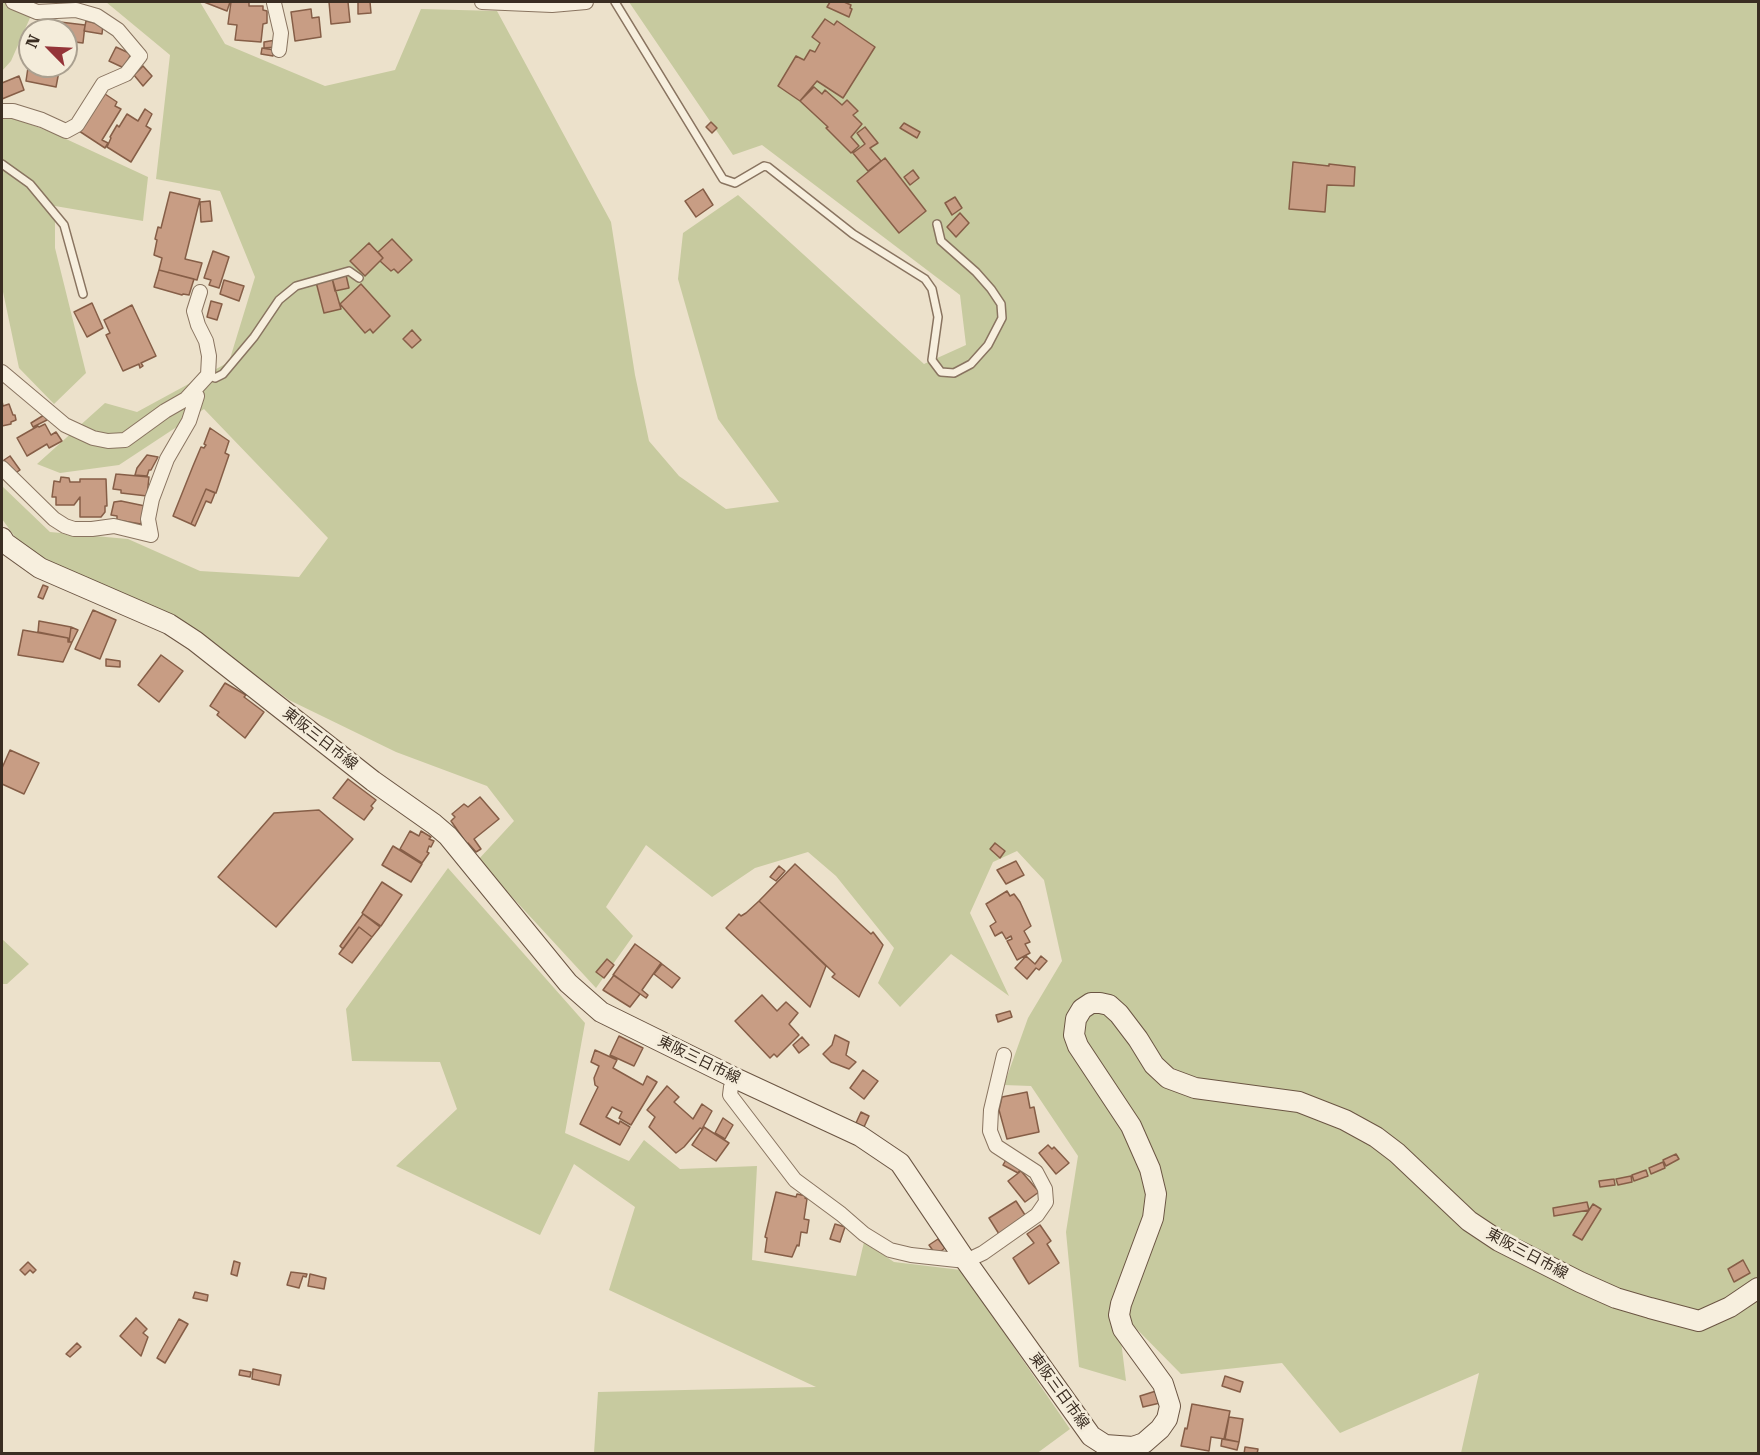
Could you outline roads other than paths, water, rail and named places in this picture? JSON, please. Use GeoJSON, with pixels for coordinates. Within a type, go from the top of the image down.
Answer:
{"type":"FeatureCollection","features":[{"type":"Feature","properties":{"kind":"main road","name":"東阪三日市線"},"geometry":{"type":"LineString","coordinates":[[2,538],[5,543],[40,568],[169,624],[195,641],[448,836],[568,983],[601,1012],[860,1136],[900,1163],[966,1261],[1091,1436],[1105,1445],[1133,1447],[1144,1443],[1160,1430],[1167,1419],[1170,1406],[1163,1384],[1123,1329],[1119,1315],[1153,1218],[1156,1194],[1150,1169],[1131,1126],[1078,1046],[1074,1035],[1076,1019],[1091,1003],[1109,1005],[1119,1014],[1154,1065],[1168,1078],[1195,1088],[1299,1102],[1345,1120],[1376,1137],[1397,1153],[1469,1221],[1499,1241],[1616,1298],[1699,1321],[1730,1307],[1758,1288]]}},
{"type":"Feature","properties":{"kind":"street"},"geometry":{"type":"LineString","coordinates":[[2,111],[13,111],[42,120],[66,131],[77,125],[103,84],[126,74],[140,56],[118,30],[97,16],[76,10],[37,12],[13,2]]}},
{"type":"Feature","properties":{"kind":"street"},"geometry":{"type":"LineString","coordinates":[[277,2],[281,33],[279,50]]}},
{"type":"Feature","properties":{"kind":"street"},"geometry":{"type":"LineString","coordinates":[[482,2],[552,5],[586,2]]}},
{"type":"Feature","properties":{"kind":"street"},"geometry":{"type":"LineString","coordinates":[[2,372],[65,424],[93,438],[108,441],[125,440],[186,399],[207,375],[209,356],[206,341],[194,311],[200,292]]}},
{"type":"Feature","properties":{"kind":"street"},"geometry":{"type":"LineString","coordinates":[[2,468],[54,519],[65,526],[74,529],[92,529],[114,526],[151,535],[148,519],[152,499],[167,459],[189,421],[198,396],[193,392]]}},
{"type":"Feature","properties":{"kind":"street"},"geometry":{"type":"LineString","coordinates":[[735,1078],[730,1095],[795,1180],[864,1234],[890,1250],[911,1255],[966,1261],[983,1253],[1037,1215],[1046,1202],[1045,1189],[1036,1172],[996,1146],[990,1131],[991,1110],[1004,1055]]}},
{"type":"Feature","properties":{"kind":"lane"},"geometry":{"type":"LineString","coordinates":[[615,2],[723,179],[735,183],[764,166],[768,167],[853,234],[925,279],[932,289],[938,317],[932,360],[941,372],[954,373],[971,364],[988,345],[1002,318],[1001,303],[984,280],[941,240],[937,224]]}},
{"type":"Feature","properties":{"kind":"lane"},"geometry":{"type":"LineString","coordinates":[[2,164],[30,184],[64,225],[83,294]]}},
{"type":"Feature","properties":{"kind":"lane"},"geometry":{"type":"LineString","coordinates":[[207,375],[215,378],[223,374],[254,337],[279,300],[296,286],[349,271],[359,278]]}}]}
